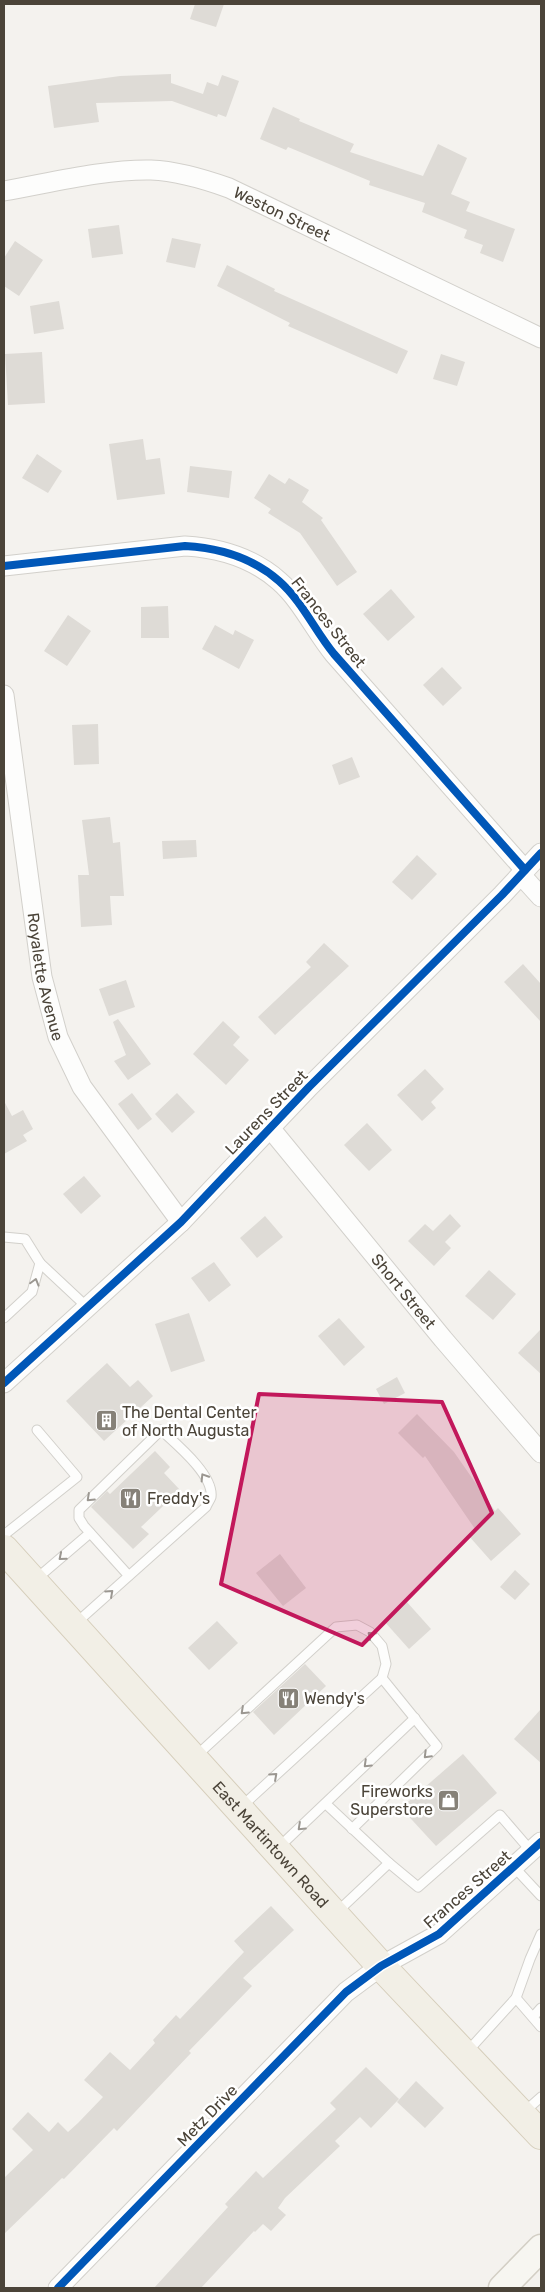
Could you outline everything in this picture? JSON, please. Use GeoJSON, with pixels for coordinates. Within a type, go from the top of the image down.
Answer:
{"type":"FeatureCollection","features":[{"type":"Feature","properties":{"kind":"main road","name":"East Martintown Road"},"geometry":{"type":"LineString","coordinates":[[4,1549],[334,1915],[464,2054],[532,2106],[541,2135]]}},
{"type":"Feature","properties":{"kind":"main road"},"geometry":{"type":"LineString","coordinates":[[502,2288],[541,2248]]}},
{"type":"Feature","properties":{"kind":"street","name":"Weston Street"},"geometry":{"type":"LineString","coordinates":[[4,191],[126,171],[152,170],[204,179],[229,188],[541,338]]}},
{"type":"Feature","properties":{"kind":"street","name":"Frances Street"},"geometry":{"type":"LineString","coordinates":[[4,566],[185,546],[206,547],[226,552],[246,559],[264,569],[292,594],[330,648],[523,872],[541,897]]}},
{"type":"Feature","properties":{"kind":"street","name":"Royalette Avenue"},"geometry":{"type":"LineString","coordinates":[[4,695],[42,977],[58,1037],[82,1087],[182,1222]]}},
{"type":"Feature","properties":{"kind":"street","name":"Laurens Street"},"geometry":{"type":"LineString","coordinates":[[4,1383],[182,1222],[270,1128],[541,853]]}},
{"type":"Feature","properties":{"kind":"street","name":"Short Street"},"geometry":{"type":"LineString","coordinates":[[270,1128],[443,1339],[541,1453]]}},
{"type":"Feature","properties":{"kind":"street","name":"Frances Street"},"geometry":{"type":"LineString","coordinates":[[381,1966],[440,1934],[536,1846]]}},
{"type":"Feature","properties":{"kind":"street","name":"Metz Drive"},"geometry":{"type":"LineString","coordinates":[[58,2288],[346,1992],[381,1966]]}},
{"type":"Feature","properties":{"kind":"lane"},"geometry":{"type":"LineString","coordinates":[[4,1237],[25,1239],[40,1264],[88,1307]]}},
{"type":"Feature","properties":{"kind":"lane"},"geometry":{"type":"LineString","coordinates":[[4,1318],[32,1292],[40,1264]]}},
{"type":"Feature","properties":{"kind":"lane"},"geometry":{"type":"LineString","coordinates":[[4,1535],[77,1477],[37,1430]]}},
{"type":"Feature","properties":{"kind":"lane"},"geometry":{"type":"LineString","coordinates":[[73,1626],[129,1576],[206,1507],[211,1498],[210,1486],[202,1472],[161,1430],[82,1506],[78,1518],[129,1576]]}},
{"type":"Feature","properties":{"kind":"lane"},"geometry":{"type":"LineString","coordinates":[[33,1581],[90,1533]]}},
{"type":"Feature","properties":{"kind":"lane"},"geometry":{"type":"LineString","coordinates":[[193,1758],[336,1627],[356,1625],[370,1632],[382,1646],[386,1664],[382,1678],[238,1809]]}},
{"type":"Feature","properties":{"kind":"lane"},"geometry":{"type":"LineString","coordinates":[[352,1829],[437,1746],[382,1678]]}},
{"type":"Feature","properties":{"kind":"lane"},"geometry":{"type":"LineString","coordinates":[[276,1850],[415,1718]]}},
{"type":"Feature","properties":{"kind":"lane"},"geometry":{"type":"LineString","coordinates":[[326,1804],[389,1863],[418,1887],[500,1815],[536,1846]]}},
{"type":"Feature","properties":{"kind":"lane"},"geometry":{"type":"LineString","coordinates":[[334,1915],[389,1863]]}},
{"type":"Feature","properties":{"kind":"lane"},"geometry":{"type":"LineString","coordinates":[[514,1867],[541,1896]]}},
{"type":"Feature","properties":{"kind":"lane"},"geometry":{"type":"LineString","coordinates":[[464,2054],[516,1998],[541,1934]]}},
{"type":"Feature","properties":{"kind":"lane"},"geometry":{"type":"LineString","coordinates":[[516,1998],[541,2027]]}},
{"type":"Feature","properties":{"kind":"lane"},"geometry":{"type":"LineString","coordinates":[[532,2017],[541,2008]]}},
{"type":"Feature","properties":{"kind":"highlighted area"},"geometry":{"type":"Polygon","coordinates":[[[259,1394],[442,1402],[492,1513],[362,1645],[221,1584],[259,1394]]]}},
{"type":"Feature","properties":{"kind":"building"},"geometry":{"type":"Polygon","coordinates":[[[195,4],[224,4],[216,27],[190,19],[195,4]]]}},
{"type":"Feature","properties":{"kind":"building"},"geometry":{"type":"Polygon","coordinates":[[[171,74],[171,83],[203,94],[207,82],[218,86],[222,75],[239,81],[226,117],[218,114],[217,117],[172,101],[96,103],[99,122],[54,128],[48,86],[120,76],[171,74]]]}},
{"type":"Feature","properties":{"kind":"building"},"geometry":{"type":"Polygon","coordinates":[[[273,107],[300,119],[299,121],[354,144],[350,152],[423,176],[438,144],[467,158],[451,194],[470,202],[466,211],[515,229],[503,262],[480,253],[483,245],[464,238],[467,230],[422,212],[425,203],[369,185],[370,181],[288,147],[286,150],[260,139],[273,107]]]}},
{"type":"Feature","properties":{"kind":"building"},"geometry":{"type":"Polygon","coordinates":[[[119,225],[123,254],[92,258],[88,229],[119,225]]]}},
{"type":"Feature","properties":{"kind":"building"},"geometry":{"type":"Polygon","coordinates":[[[172,238],[201,244],[195,268],[166,262],[172,238]]]}},
{"type":"Feature","properties":{"kind":"building"},"geometry":{"type":"Polygon","coordinates":[[[15,241],[43,260],[19,296],[4,286],[4,258],[15,241]]]}},
{"type":"Feature","properties":{"kind":"building"},"geometry":{"type":"Polygon","coordinates":[[[227,265],[275,289],[274,291],[408,351],[397,374],[288,326],[290,323],[217,286],[227,265]]]}},
{"type":"Feature","properties":{"kind":"building"},"geometry":{"type":"Polygon","coordinates":[[[59,301],[64,329],[34,334],[30,306],[59,301]]]}},
{"type":"Feature","properties":{"kind":"building"},"geometry":{"type":"Polygon","coordinates":[[[42,352],[45,403],[8,405],[5,354],[42,352]]]}},
{"type":"Feature","properties":{"kind":"building"},"geometry":{"type":"Polygon","coordinates":[[[441,354],[465,362],[457,386],[433,379],[441,354]]]}},
{"type":"Feature","properties":{"kind":"building"},"geometry":{"type":"Polygon","coordinates":[[[143,439],[146,460],[160,458],[165,494],[117,500],[109,444],[143,439]]]}},
{"type":"Feature","properties":{"kind":"building"},"geometry":{"type":"Polygon","coordinates":[[[37,454],[62,471],[48,493],[22,478],[37,454]]]}},
{"type":"Feature","properties":{"kind":"building"},"geometry":{"type":"Polygon","coordinates":[[[190,466],[232,471],[229,498],[187,492],[190,466]]]}},
{"type":"Feature","properties":{"kind":"building"},"geometry":{"type":"Polygon","coordinates":[[[269,474],[285,484],[289,478],[309,490],[302,502],[323,518],[321,520],[357,572],[337,586],[300,533],[268,513],[271,509],[254,498],[269,474]]]}},
{"type":"Feature","properties":{"kind":"building"},"geometry":{"type":"Polygon","coordinates":[[[391,589],[415,617],[388,641],[363,614],[391,589]]]}},
{"type":"Feature","properties":{"kind":"building"},"geometry":{"type":"Polygon","coordinates":[[[168,606],[169,638],[141,638],[141,607],[168,606]]]}},
{"type":"Feature","properties":{"kind":"building"},"geometry":{"type":"Polygon","coordinates":[[[68,615],[91,631],[67,666],[44,651],[68,615]]]}},
{"type":"Feature","properties":{"kind":"building"},"geometry":{"type":"Polygon","coordinates":[[[215,625],[233,635],[235,630],[254,640],[239,669],[202,649],[215,625]]]}},
{"type":"Feature","properties":{"kind":"building"},"geometry":{"type":"Polygon","coordinates":[[[442,667],[462,688],[443,706],[423,685],[442,667]]]}},
{"type":"Feature","properties":{"kind":"building"},"geometry":{"type":"Polygon","coordinates":[[[98,724],[99,764],[74,765],[72,725],[98,724]]]}},
{"type":"Feature","properties":{"kind":"building"},"geometry":{"type":"Polygon","coordinates":[[[352,757],[360,777],[339,785],[332,765],[352,757]]]}},
{"type":"Feature","properties":{"kind":"building"},"geometry":{"type":"Polygon","coordinates":[[[110,817],[113,843],[120,842],[124,896],[110,896],[112,925],[81,927],[78,875],[89,875],[82,820],[110,817]]]}},
{"type":"Feature","properties":{"kind":"building"},"geometry":{"type":"Polygon","coordinates":[[[196,840],[197,857],[163,859],[162,841],[196,840]]]}},
{"type":"Feature","properties":{"kind":"building"},"geometry":{"type":"Polygon","coordinates":[[[417,855],[437,874],[412,900],[392,882],[417,855]]]}},
{"type":"Feature","properties":{"kind":"building"},"geometry":{"type":"Polygon","coordinates":[[[324,943],[349,966],[275,1035],[258,1017],[311,967],[306,962],[324,943]]]}},
{"type":"Feature","properties":{"kind":"building"},"geometry":{"type":"Polygon","coordinates":[[[523,964],[541,984],[541,1022],[504,982],[523,964]]]}},
{"type":"Feature","properties":{"kind":"building"},"geometry":{"type":"Polygon","coordinates":[[[126,980],[135,1007],[109,1016],[99,989],[126,980]]]}},
{"type":"Feature","properties":{"kind":"building"},"geometry":{"type":"Polygon","coordinates":[[[118,1019],[151,1064],[128,1080],[114,1061],[126,1055],[113,1022],[118,1019]]]}},
{"type":"Feature","properties":{"kind":"building"},"geometry":{"type":"Polygon","coordinates":[[[223,1021],[240,1037],[233,1045],[249,1060],[226,1085],[193,1054],[223,1021]]]}},
{"type":"Feature","properties":{"kind":"building"},"geometry":{"type":"Polygon","coordinates":[[[425,1069],[444,1089],[431,1102],[436,1108],[422,1121],[397,1095],[425,1069]]]}},
{"type":"Feature","properties":{"kind":"building"},"geometry":{"type":"Polygon","coordinates":[[[132,1093],[152,1119],[138,1130],[118,1104],[132,1093]]]}},
{"type":"Feature","properties":{"kind":"building"},"geometry":{"type":"Polygon","coordinates":[[[177,1093],[195,1112],[172,1133],[155,1114],[177,1093]]]}},
{"type":"Feature","properties":{"kind":"building"},"geometry":{"type":"Polygon","coordinates":[[[4,1101],[12,1116],[23,1110],[33,1129],[23,1135],[27,1141],[4,1154],[4,1101]]]}},
{"type":"Feature","properties":{"kind":"building"},"geometry":{"type":"Polygon","coordinates":[[[367,1123],[392,1150],[369,1171],[344,1145],[367,1123]]]}},
{"type":"Feature","properties":{"kind":"building"},"geometry":{"type":"Polygon","coordinates":[[[84,1176],[101,1196],[81,1214],[63,1194],[84,1176]]]}},
{"type":"Feature","properties":{"kind":"building"},"geometry":{"type":"Polygon","coordinates":[[[450,1214],[461,1226],[445,1242],[451,1248],[434,1266],[408,1241],[425,1224],[433,1231],[450,1214]]]}},
{"type":"Feature","properties":{"kind":"building"},"geometry":{"type":"Polygon","coordinates":[[[265,1216],[283,1237],[257,1258],[240,1238],[265,1216]]]}},
{"type":"Feature","properties":{"kind":"building"},"geometry":{"type":"Polygon","coordinates":[[[214,1262],[231,1285],[209,1302],[191,1278],[214,1262]]]}},
{"type":"Feature","properties":{"kind":"building"},"geometry":{"type":"Polygon","coordinates":[[[489,1270],[516,1294],[493,1320],[465,1296],[489,1270]]]}},
{"type":"Feature","properties":{"kind":"building"},"geometry":{"type":"Polygon","coordinates":[[[189,1313],[205,1361],[171,1372],[155,1324],[189,1313]]]}},
{"type":"Feature","properties":{"kind":"building"},"geometry":{"type":"Polygon","coordinates":[[[339,1318],[365,1347],[344,1366],[318,1336],[339,1318]]]}},
{"type":"Feature","properties":{"kind":"building"},"geometry":{"type":"Polygon","coordinates":[[[541,1329],[541,1374],[518,1353],[541,1329]]]}},
{"type":"Feature","properties":{"kind":"building","name":"The Dental Center of North Augusta"},"geometry":{"type":"Polygon","coordinates":[[[107,1363],[130,1387],[138,1380],[153,1396],[104,1441],[66,1401],[107,1363]]]}},
{"type":"Feature","properties":{"kind":"building"},"geometry":{"type":"Polygon","coordinates":[[[397,1377],[405,1393],[384,1404],[376,1389],[397,1377]]]}},
{"type":"Feature","properties":{"kind":"building"},"geometry":{"type":"Polygon","coordinates":[[[417,1414],[454,1452],[495,1511],[498,1508],[521,1534],[491,1561],[468,1535],[475,1529],[425,1456],[423,1458],[398,1433],[417,1414]]]}},
{"type":"Feature","properties":{"kind":"building","name":"Freddy's"},"geometry":{"type":"Polygon","coordinates":[[[155,1451],[170,1467],[164,1473],[180,1490],[141,1527],[149,1534],[133,1549],[91,1507],[107,1491],[110,1494],[155,1451]]]}},
{"type":"Feature","properties":{"kind":"building"},"geometry":{"type":"Polygon","coordinates":[[[280,1554],[306,1588],[283,1606],[256,1573],[280,1554]]]}},
{"type":"Feature","properties":{"kind":"building"},"geometry":{"type":"Polygon","coordinates":[[[515,1570],[530,1584],[515,1600],[500,1587],[515,1570]]]}},
{"type":"Feature","properties":{"kind":"building"},"geometry":{"type":"Polygon","coordinates":[[[406,1601],[431,1629],[409,1649],[384,1621],[406,1601]]]}},
{"type":"Feature","properties":{"kind":"building"},"geometry":{"type":"Polygon","coordinates":[[[217,1621],[238,1643],[209,1670],[188,1648],[217,1621]]]}},
{"type":"Feature","properties":{"kind":"building","name":"Wendy's"},"geometry":{"type":"Polygon","coordinates":[[[305,1664],[326,1686],[274,1735],[253,1712],[305,1664]]]}},
{"type":"Feature","properties":{"kind":"building"},"geometry":{"type":"Polygon","coordinates":[[[541,1709],[541,1763],[514,1739],[541,1709]]]}},
{"type":"Feature","properties":{"kind":"building","name":"Fireworks Superstore"},"geometry":{"type":"Polygon","coordinates":[[[463,1754],[497,1793],[436,1846],[401,1808],[463,1754]]]}},
{"type":"Feature","properties":{"kind":"building"},"geometry":{"type":"Polygon","coordinates":[[[271,1906],[294,1930],[243,1978],[252,1986],[189,2051],[191,2053],[117,2131],[114,2128],[64,2179],[62,2178],[4,2234],[4,2178],[33,2150],[12,2129],[28,2112],[49,2132],[58,2122],[68,2132],[103,2097],[84,2080],[110,2052],[130,2070],[155,2043],[153,2040],[176,2015],[180,2019],[244,1952],[234,1941],[271,1906]]]}},
{"type":"Feature","properties":{"kind":"building"},"geometry":{"type":"Polygon","coordinates":[[[366,2067],[399,2099],[371,2128],[360,2117],[335,2141],[340,2146],[285,2198],[278,2208],[286,2215],[271,2231],[263,2224],[254,2231],[201,2288],[154,2288],[228,2207],[225,2204],[256,2171],[263,2178],[336,2109],[330,2103],[366,2067]]]}},
{"type":"Feature","properties":{"kind":"building"},"geometry":{"type":"Polygon","coordinates":[[[416,2081],[444,2108],[425,2128],[397,2102],[416,2081]]]}},
{"type":"Feature","properties":{"kind":"cycle path"},"geometry":{"type":"LineString","coordinates":[[4,566],[185,546],[223,552],[258,566],[279,581],[295,598],[334,654],[525,870]]}},
{"type":"Feature","properties":{"kind":"cycle path"},"geometry":{"type":"LineString","coordinates":[[4,1383],[181,1222],[309,1087],[502,895],[541,853]]}},
{"type":"Feature","properties":{"kind":"cycle path"},"geometry":{"type":"LineString","coordinates":[[58,2288],[346,1992],[381,1966],[439,1934],[541,1842]]}},
{"type":"Feature","properties":{"kind":"place","name":"The Dental Center of North Augusta"},"geometry":{"type":"Point","coordinates":[106,1421]}},
{"type":"Feature","properties":{"kind":"place","name":"Freddy's"},"geometry":{"type":"Point","coordinates":[131,1498]}},
{"type":"Feature","properties":{"kind":"place","name":"Wendy's"},"geometry":{"type":"Point","coordinates":[288,1698]}},
{"type":"Feature","properties":{"kind":"place","name":"Fireworks Superstore"},"geometry":{"type":"Point","coordinates":[449,1800]}}]}
